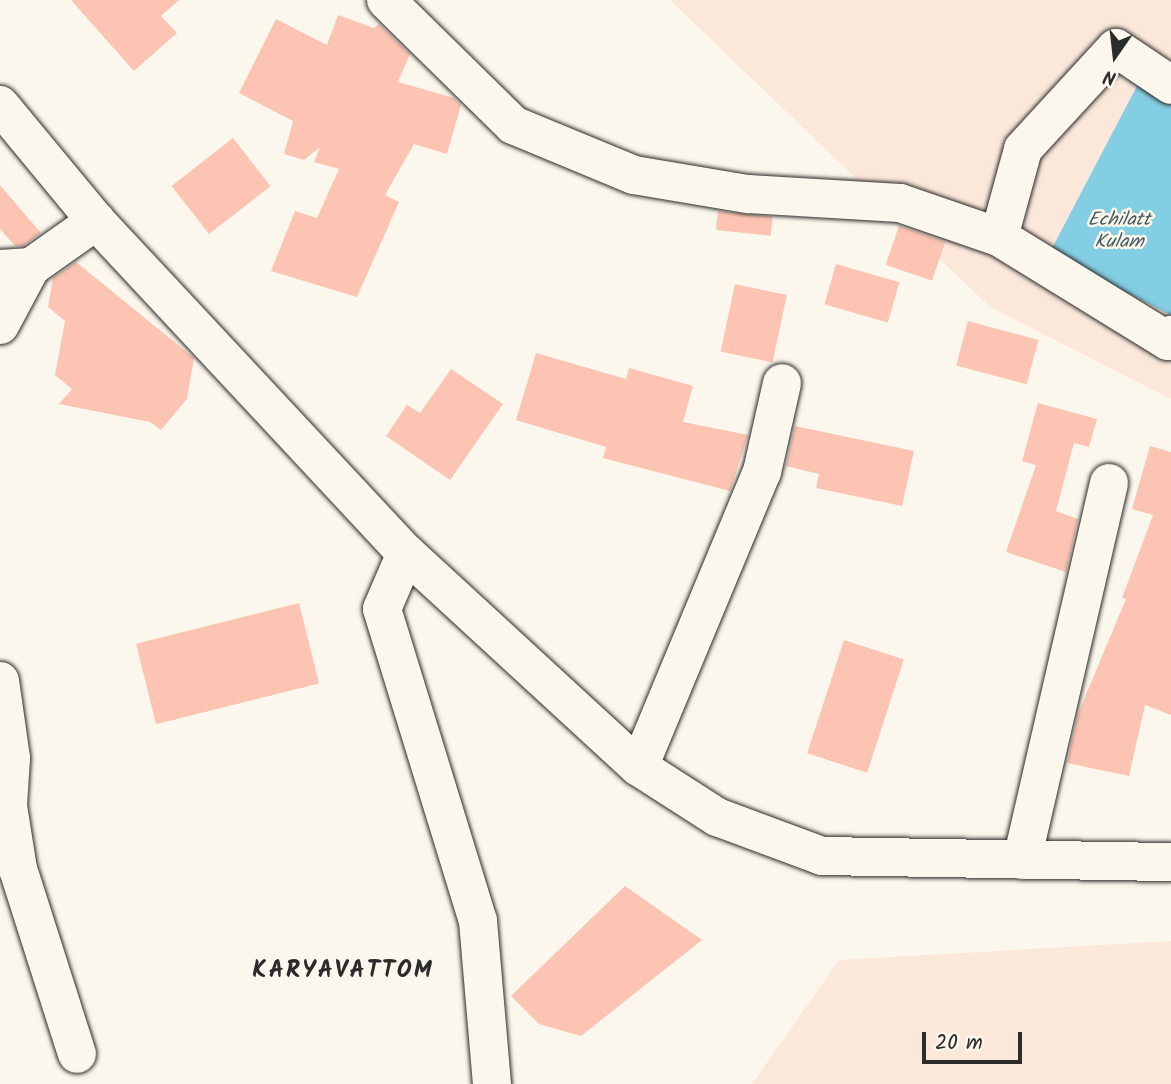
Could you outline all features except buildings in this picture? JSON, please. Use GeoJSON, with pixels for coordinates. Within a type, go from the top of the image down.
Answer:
{"type":"FeatureCollection","features":[{"type":"Feature","properties":{"kind":"main road"},"geometry":{"type":"LineString","coordinates":[[386,0],[513,125],[634,175],[748,194],[900,203],[999,237],[1168,341],[1171,335]]}},
{"type":"Feature","properties":{"kind":"main road"},"geometry":{"type":"LineString","coordinates":[[999,237],[1023,149],[1116,48],[1171,85]]}},
{"type":"Feature","properties":{"kind":"main road"},"geometry":{"type":"LineString","coordinates":[[0,105],[96,221],[406,553],[639,767],[718,817],[822,856],[1171,862]]}},
{"type":"Feature","properties":{"kind":"main road"},"geometry":{"type":"LineString","coordinates":[[0,325],[16,268],[96,221]]}},
{"type":"Feature","properties":{"kind":"main road"},"geometry":{"type":"LineString","coordinates":[[639,767],[762,472],[782,383]]}},
{"type":"Feature","properties":{"kind":"main road"},"geometry":{"type":"LineString","coordinates":[[1022,860],[1109,484]]}},
{"type":"Feature","properties":{"kind":"main road"},"geometry":{"type":"LineString","coordinates":[[406,553],[382,609],[478,920],[492,1084]]}},
{"type":"Feature","properties":{"kind":"main road"},"geometry":{"type":"LineString","coordinates":[[0,681],[7,705],[11,758],[7,846],[77,1054]]}},
{"type":"Feature","properties":{"kind":"shaded area"},"geometry":{"type":"Polygon","coordinates":[[[670,0],[1171,0],[1171,399],[990,307],[670,0]]]}},
{"type":"Feature","properties":{"kind":"shaded area"},"geometry":{"type":"Polygon","coordinates":[[[1171,941],[1171,1084],[752,1084],[839,960],[1171,941]]]}},
{"type":"Feature","properties":{"kind":"water","name":"Echilatt Kulam"},"geometry":{"type":"Polygon","coordinates":[[[1149,63],[1171,78],[1171,315],[1049,254],[1149,63]]]}},
{"type":"Feature","properties":{"kind":"district","name":"KARYAVATTOM"},"geometry":{"type":"Point","coordinates":[343,971]}}]}
